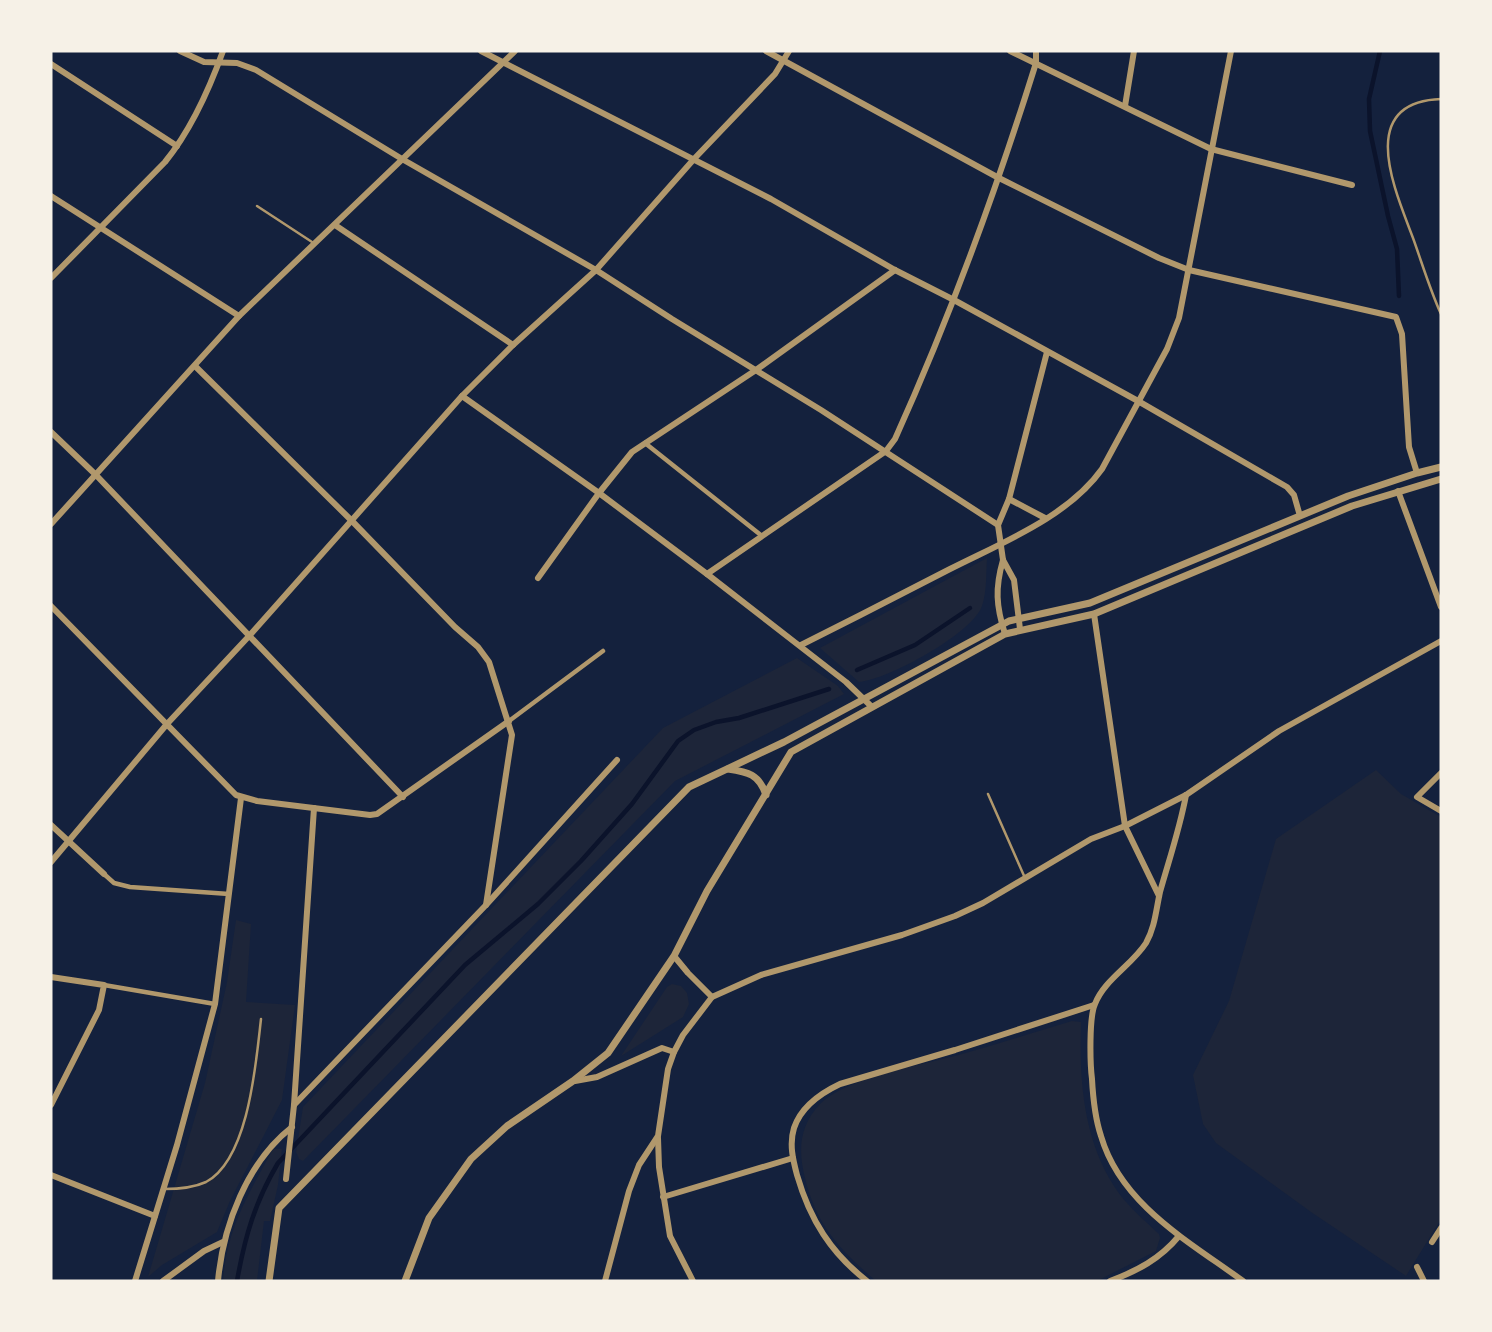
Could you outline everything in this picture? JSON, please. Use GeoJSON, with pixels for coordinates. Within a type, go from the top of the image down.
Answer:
{"type":"FeatureCollection","features":[{"type":"Feature","properties":{"kind":"street"},"geometry":{"type":"LineString","coordinates":[[180,51],[204,62],[237,63],[256,70],[402,159],[596,270],[886,451],[998,525]]}},
{"type":"Feature","properties":{"kind":"street"},"geometry":{"type":"LineString","coordinates":[[51,278],[177,146],[192,123],[223,51]]}},
{"type":"Feature","properties":{"kind":"street"},"geometry":{"type":"LineString","coordinates":[[481,51],[771,199],[895,270],[1138,401],[1287,487],[1294,495],[1300,516]]}},
{"type":"Feature","properties":{"kind":"street"},"geometry":{"type":"LineString","coordinates":[[51,524],[239,316],[514,51]]}},
{"type":"Feature","properties":{"kind":"street"},"geometry":{"type":"LineString","coordinates":[[766,51],[997,177],[1159,258],[1189,270],[1396,317],[1402,334],[1409,447],[1417,473]]}},
{"type":"Feature","properties":{"kind":"street"},"geometry":{"type":"LineString","coordinates":[[51,862],[167,724],[462,397],[513,345],[596,270],[694,159],[775,74],[789,51]]}},
{"type":"Feature","properties":{"kind":"street"},"geometry":{"type":"LineString","coordinates":[[1010,51],[1210,149],[1352,185]]}},
{"type":"Feature","properties":{"kind":"street"},"geometry":{"type":"LineString","coordinates":[[707,574],[886,451],[901,427],[954,300],[1036,63],[1036,51]]}},
{"type":"Feature","properties":{"kind":"street"},"geometry":{"type":"LineString","coordinates":[[1125,106],[1134,51]]}},
{"type":"Feature","properties":{"kind":"street"},"geometry":{"type":"LineString","coordinates":[[801,645],[1000,544],[1066,506],[1092,483],[1175,332],[1231,51]]}},
{"type":"Feature","properties":{"kind":"street"},"geometry":{"type":"LineString","coordinates":[[51,64],[177,146]]}},
{"type":"Feature","properties":{"kind":"street"},"geometry":{"type":"LineString","coordinates":[[51,196],[239,316]]}},
{"type":"Feature","properties":{"kind":"street"},"geometry":{"type":"LineString","coordinates":[[335,225],[513,345]]}},
{"type":"Feature","properties":{"kind":"street"},"geometry":{"type":"LineString","coordinates":[[538,578],[598,493],[632,452],[756,370],[895,270]]}},
{"type":"Feature","properties":{"kind":"street"},"geometry":{"type":"LineString","coordinates":[[1020,629],[1014,580],[1003,560],[998,525],[1009,499],[1047,352]]}},
{"type":"Feature","properties":{"kind":"street"},"geometry":{"type":"LineString","coordinates":[[195,366],[478,647],[489,662],[512,735],[486,905]]}},
{"type":"Feature","properties":{"kind":"street"},"geometry":{"type":"LineString","coordinates":[[462,397],[598,493],[801,645],[865,698],[872,707]]}},
{"type":"Feature","properties":{"kind":"street"},"geometry":{"type":"LineString","coordinates":[[51,432],[96,475],[403,797]]}},
{"type":"Feature","properties":{"kind":"street"},"geometry":{"type":"LineString","coordinates":[[644,442],[762,536]]}},
{"type":"Feature","properties":{"kind":"street"},"geometry":{"type":"LineString","coordinates":[[270,1281],[279,1208],[689,787],[784,742],[1002,624],[1090,603],[1348,496],[1441,467]]}},
{"type":"Feature","properties":{"kind":"street"},"geometry":{"type":"LineString","coordinates":[[405,1281],[429,1218],[471,1159],[507,1126],[573,1081],[608,1053],[674,956],[707,891],[791,752],[1005,634],[1094,614],[1353,506],[1441,479]]}},
{"type":"Feature","properties":{"kind":"street"},"geometry":{"type":"LineString","coordinates":[[1398,491],[1441,607]]}},
{"type":"Feature","properties":{"kind":"street"},"geometry":{"type":"LineString","coordinates":[[1009,499],[1045,518]]}},
{"type":"Feature","properties":{"kind":"street"},"geometry":{"type":"LineString","coordinates":[[1003,560],[997,580],[998,612],[1005,634]]}},
{"type":"Feature","properties":{"kind":"street"},"geometry":{"type":"LineString","coordinates":[[51,606],[242,798],[370,815],[377,814],[403,797],[603,651]]}},
{"type":"Feature","properties":{"kind":"street"},"geometry":{"type":"LineString","coordinates":[[1094,614],[1125,826],[1159,896]]}},
{"type":"Feature","properties":{"kind":"street"},"geometry":{"type":"LineString","coordinates":[[693,1281],[670,1236],[663,1197],[658,1136],[668,1069],[674,1052],[683,1035],[712,997],[761,975],[902,935],[955,916],[1091,839],[1125,826],[1186,795],[1279,731],[1441,641]]}},
{"type":"Feature","properties":{"kind":"street"},"geometry":{"type":"LineString","coordinates":[[294,1105],[486,905],[617,760]]}},
{"type":"Feature","properties":{"kind":"street"},"geometry":{"type":"LineString","coordinates":[[728,769],[755,776],[763,784],[766,795]]}},
{"type":"Feature","properties":{"kind":"street"},"geometry":{"type":"LineString","coordinates":[[1441,773],[1417,797],[1441,811]]}},
{"type":"Feature","properties":{"kind":"street"},"geometry":{"type":"LineString","coordinates":[[1186,795],[1159,896],[1156,919],[1145,944],[1094,1005],[1091,1068],[1101,1138],[1133,1194],[1179,1236],[1243,1281]]}},
{"type":"Feature","properties":{"kind":"street"},"geometry":{"type":"LineString","coordinates":[[135,1281],[215,1004],[242,798]]}},
{"type":"Feature","properties":{"kind":"street"},"geometry":{"type":"LineString","coordinates":[[287,1175],[314,808]]}},
{"type":"Feature","properties":{"kind":"street"},"geometry":{"type":"LineString","coordinates":[[51,825],[114,883],[130,887],[230,894]]}},
{"type":"Feature","properties":{"kind":"street"},"geometry":{"type":"LineString","coordinates":[[674,956],[712,997]]}},
{"type":"Feature","properties":{"kind":"street"},"geometry":{"type":"LineString","coordinates":[[51,977],[215,1004]]}},
{"type":"Feature","properties":{"kind":"street"},"geometry":{"type":"LineString","coordinates":[[51,1105],[99,1010],[104,985]]}},
{"type":"Feature","properties":{"kind":"street"},"geometry":{"type":"LineString","coordinates":[[867,1281],[832,1248],[818,1228],[803,1195],[793,1158],[792,1143],[794,1127],[807,1107],[826,1091],[874,1072],[955,1050],[1094,1005]]}},
{"type":"Feature","properties":{"kind":"street"},"geometry":{"type":"LineString","coordinates":[[573,1081],[597,1077],[662,1048],[674,1052]]}},
{"type":"Feature","properties":{"kind":"street"},"geometry":{"type":"LineString","coordinates":[[218,1281],[223,1242],[240,1199],[265,1152],[292,1128]]}},
{"type":"Feature","properties":{"kind":"street"},"geometry":{"type":"LineString","coordinates":[[605,1281],[629,1191],[639,1165],[658,1136]]}},
{"type":"Feature","properties":{"kind":"street"},"geometry":{"type":"LineString","coordinates":[[663,1197],[793,1158]]}},
{"type":"Feature","properties":{"kind":"street"},"geometry":{"type":"LineString","coordinates":[[51,1175],[155,1216]]}},
{"type":"Feature","properties":{"kind":"street"},"geometry":{"type":"LineString","coordinates":[[1432,1242],[1441,1228]]}},
{"type":"Feature","properties":{"kind":"street"},"geometry":{"type":"LineString","coordinates":[[1110,1281],[1148,1264],[1165,1252],[1179,1236]]}},
{"type":"Feature","properties":{"kind":"street"},"geometry":{"type":"LineString","coordinates":[[163,1281],[204,1251],[223,1242]]}},
{"type":"Feature","properties":{"kind":"street"},"geometry":{"type":"LineString","coordinates":[[1417,1267],[1424,1281]]}},
{"type":"Feature","properties":{"kind":"lane"},"geometry":{"type":"LineString","coordinates":[[1441,99],[1418,103],[1403,110],[1388,134],[1387,155],[1393,185],[1441,314]]}},
{"type":"Feature","properties":{"kind":"lane"},"geometry":{"type":"LineString","coordinates":[[257,206],[315,244]]}},
{"type":"Feature","properties":{"kind":"lane"},"geometry":{"type":"LineString","coordinates":[[988,794],[1025,878]]}},
{"type":"Feature","properties":{"kind":"lane"},"geometry":{"type":"LineString","coordinates":[[163,1189],[204,1183],[214,1177],[225,1163],[247,1114],[261,1019]]}},
{"type":"Feature","properties":{"kind":"shaded area"},"geometry":{"type":"Polygon","coordinates":[[[987,558],[986,588],[982,606],[962,629],[927,654],[889,673],[859,682],[820,648],[987,558]]]}},
{"type":"Feature","properties":{"kind":"shaded area"},"geometry":{"type":"Polygon","coordinates":[[[797,658],[838,686],[844,694],[675,781],[303,1161],[299,1159],[296,1152],[303,1107],[663,728],[797,658]]]}},
{"type":"Feature","properties":{"kind":"shaded area"},"geometry":{"type":"Polygon","coordinates":[[[1376,770],[1401,794],[1441,817],[1441,1219],[1406,1276],[1216,1143],[1203,1124],[1193,1075],[1229,1001],[1276,839],[1376,770]]]}},
{"type":"Feature","properties":{"kind":"shaded area"},"geometry":{"type":"Polygon","coordinates":[[[236,920],[251,924],[246,1002],[295,1005],[282,1100],[217,1232],[162,1265],[148,1277],[205,1083],[227,982],[236,920]]]}},
{"type":"Feature","properties":{"kind":"shaded area"},"geometry":{"type":"Polygon","coordinates":[[[672,984],[681,986],[687,993],[689,1004],[683,1017],[621,1056],[667,987],[672,984]]]}},
{"type":"Feature","properties":{"kind":"shaded area"},"geometry":{"type":"Polygon","coordinates":[[[1072,1021],[1081,1022],[1082,1086],[1095,1148],[1119,1193],[1159,1234],[1156,1251],[1097,1281],[876,1281],[841,1248],[823,1223],[810,1195],[801,1149],[804,1130],[813,1112],[831,1095],[864,1080],[1072,1021]]]}},
{"type":"Feature","properties":{"kind":"shaded area"},"geometry":{"type":"Polygon","coordinates":[[[273,1149],[282,1149],[278,1185],[270,1221],[264,1221],[257,1281],[223,1281],[234,1228],[273,1149]]]}},
{"type":"Feature","properties":{"kind":"waterway"},"geometry":{"type":"LineString","coordinates":[[1380,51],[1369,99],[1370,131],[1397,249],[1399,296]]}},
{"type":"Feature","properties":{"kind":"waterway"},"geometry":{"type":"LineString","coordinates":[[857,670],[915,645],[970,608]]}},
{"type":"Feature","properties":{"kind":"waterway"},"geometry":{"type":"LineString","coordinates":[[237,1281],[252,1220],[278,1163],[465,965],[538,904],[581,861],[632,804],[678,741],[694,730],[716,722],[739,718],[829,689]]}}]}
